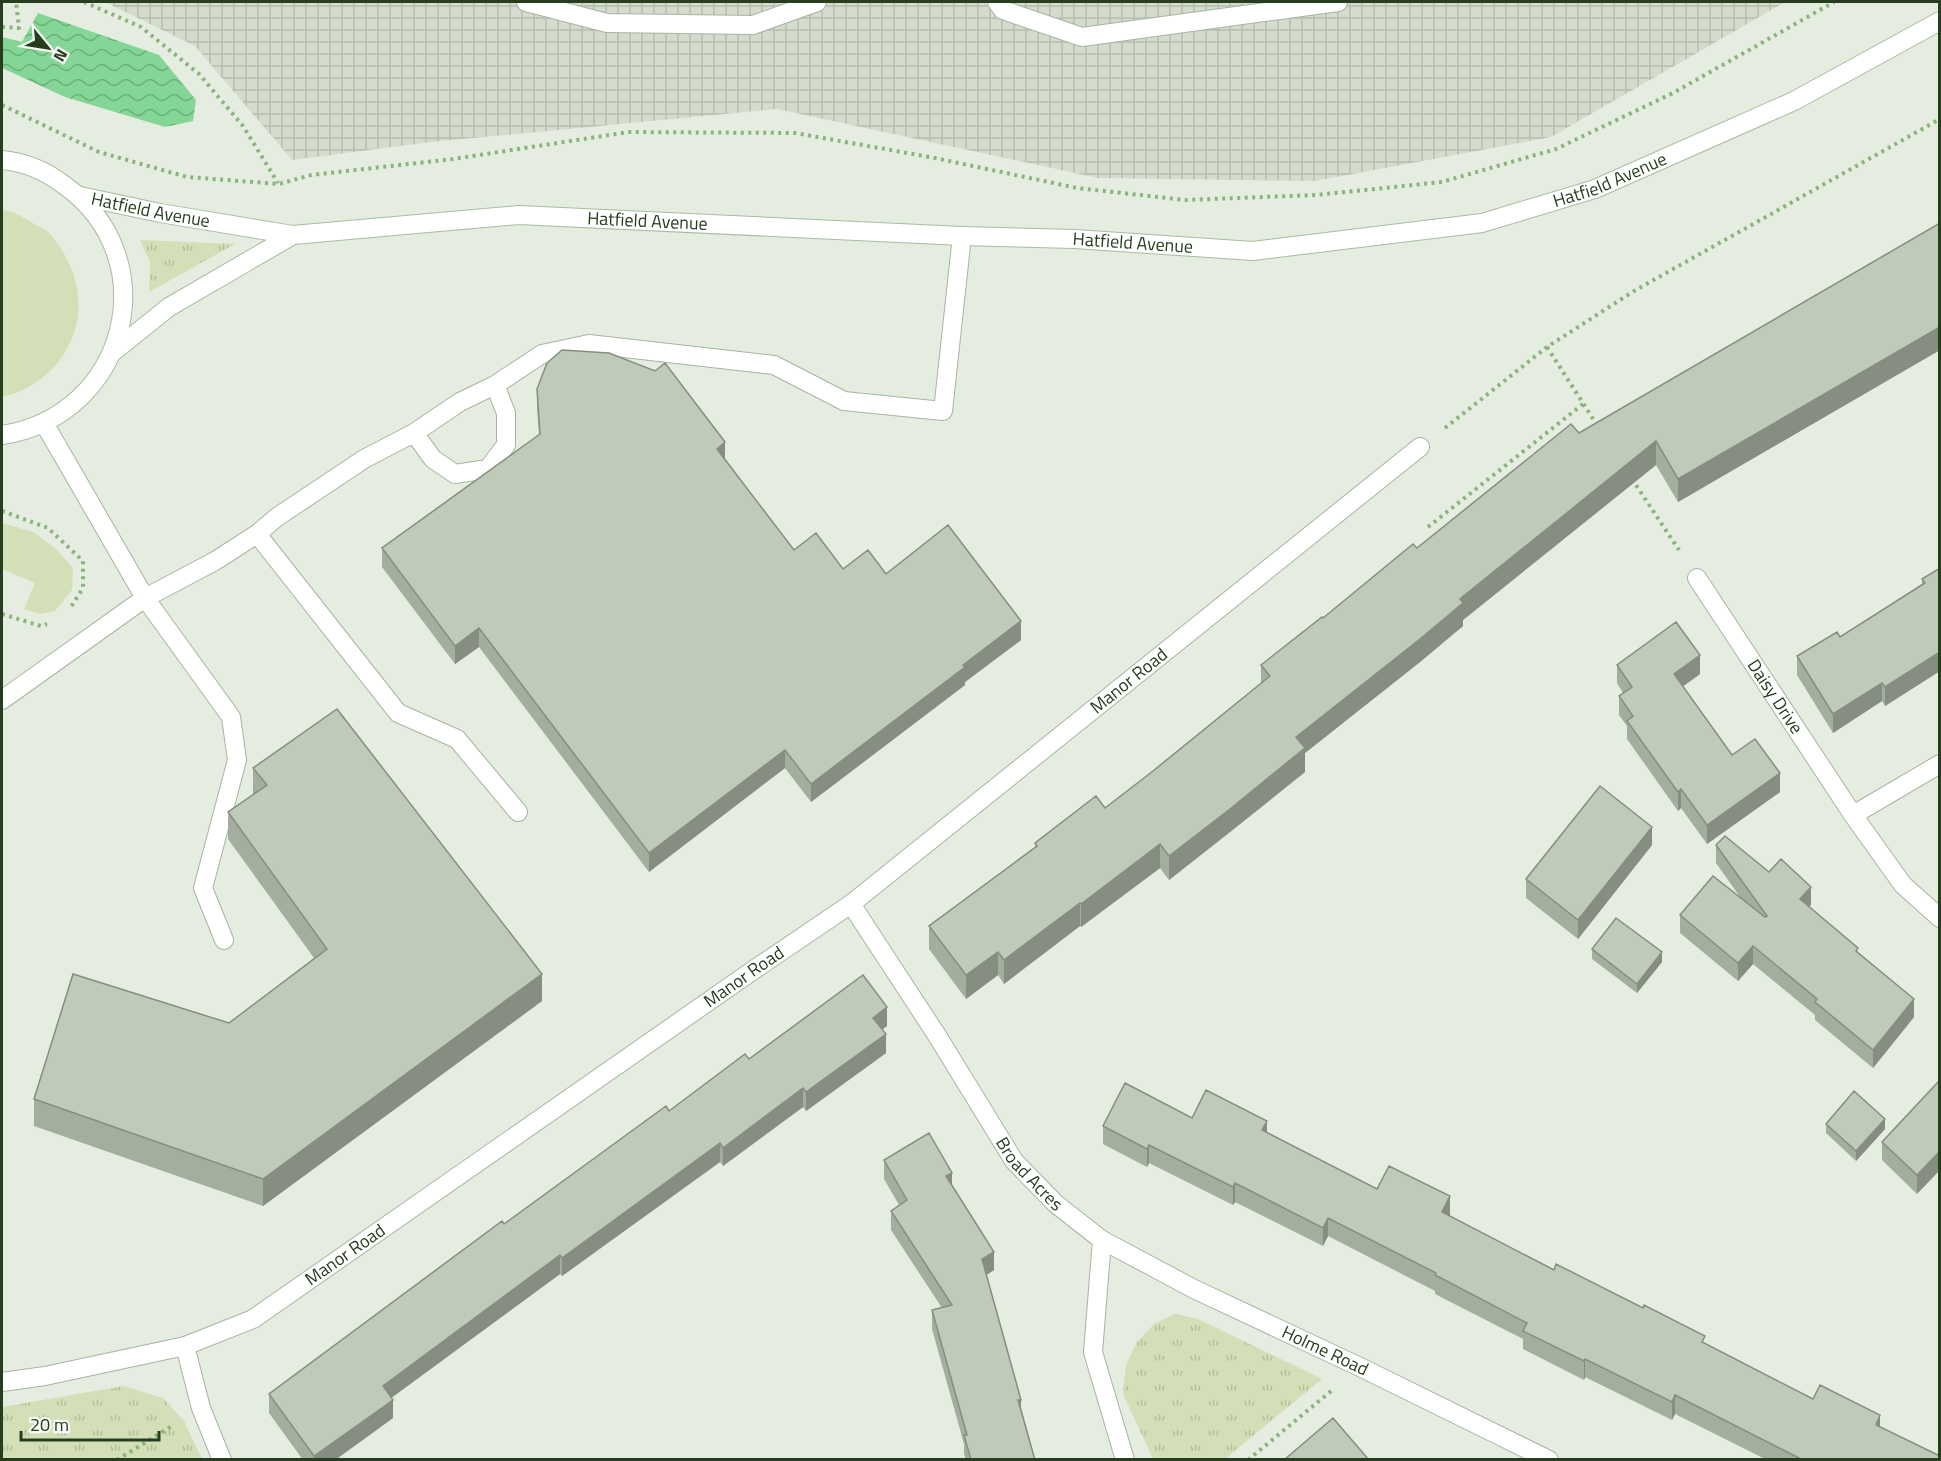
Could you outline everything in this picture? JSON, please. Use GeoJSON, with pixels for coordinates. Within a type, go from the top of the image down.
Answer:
{"type":"FeatureCollection","features":[{"type":"Feature","properties":{"kind":"street"},"geometry":{"type":"LineString","coordinates":[[526,2],[607,23],[753,25],[817,2]]}},
{"type":"Feature","properties":{"kind":"street"},"geometry":{"type":"LineString","coordinates":[[997,2],[1003,10],[1082,37],[1338,2]]}},
{"type":"Feature","properties":{"kind":"street","name":"Hatfield Avenue"},"geometry":{"type":"LineString","coordinates":[[80,196],[160,213],[293,235],[519,215],[962,236],[1075,239],[1253,251],[1482,223],[1595,189],[1794,100],[1936,21]]}},
{"type":"Feature","properties":{"kind":"street"},"geometry":{"type":"LineString","coordinates":[[2,160],[13,161],[49,174],[80,196],[106,229],[121,269],[123,311],[113,352],[96,381],[72,405],[45,423],[2,435]]}},
{"type":"Feature","properties":{"kind":"street","name":"Hatfield Avenue"},"geometry":{"type":"LineString","coordinates":[[113,352],[169,307],[293,235]]}},
{"type":"Feature","properties":{"kind":"street"},"geometry":{"type":"LineString","coordinates":[[2,700],[145,598],[215,561],[364,459],[414,433],[460,402],[495,385],[542,354],[589,344],[774,365],[844,401],[944,411],[962,236]]}},
{"type":"Feature","properties":{"kind":"street"},"geometry":{"type":"LineString","coordinates":[[414,433],[433,459],[455,474],[488,469],[506,445],[506,413],[495,385]]}},
{"type":"Feature","properties":{"kind":"street"},"geometry":{"type":"LineString","coordinates":[[45,423],[145,598],[231,717],[237,760],[203,888],[224,940]]}},
{"type":"Feature","properties":{"kind":"street","name":"Manor Road"},"geometry":{"type":"LineString","coordinates":[[2,1382],[45,1376],[184,1346],[253,1319],[745,975],[851,904],[1420,447]]}},
{"type":"Feature","properties":{"kind":"street"},"geometry":{"type":"LineString","coordinates":[[257,534],[398,713],[457,740],[518,812]]}},
{"type":"Feature","properties":{"kind":"street","name":"Daisy Drive"},"geometry":{"type":"LineString","coordinates":[[1697,578],[1853,815],[1903,885],[1940,918]]}},
{"type":"Feature","properties":{"kind":"street"},"geometry":{"type":"LineString","coordinates":[[1853,815],[1940,764]]}},
{"type":"Feature","properties":{"kind":"street","name":"Broad Acres"},"geometry":{"type":"LineString","coordinates":[[851,904],[938,1037],[1014,1161],[1056,1204],[1102,1240]]}},
{"type":"Feature","properties":{"kind":"street"},"geometry":{"type":"LineString","coordinates":[[1102,1240],[1093,1352],[1125,1460]]}},
{"type":"Feature","properties":{"kind":"street","name":"Holme Road"},"geometry":{"type":"LineString","coordinates":[[1102,1240],[1194,1289],[1549,1460]]}},
{"type":"Feature","properties":{"kind":"street"},"geometry":{"type":"LineString","coordinates":[[184,1346],[201,1408],[222,1460]]}},
{"type":"Feature","properties":{"kind":"path"},"geometry":{"type":"LineString","coordinates":[[2,27],[19,27],[16,2]]}},
{"type":"Feature","properties":{"kind":"path"},"geometry":{"type":"LineString","coordinates":[[84,2],[141,27],[199,74],[243,126],[279,184]]}},
{"type":"Feature","properties":{"kind":"path"},"geometry":{"type":"LineString","coordinates":[[2,105],[99,152],[188,177],[279,184],[311,175],[453,159],[629,132],[795,133],[935,158],[1077,188],[1185,200],[1316,195],[1442,182],[1556,149],[1673,93],[1834,2]]}},
{"type":"Feature","properties":{"kind":"path"},"geometry":{"type":"LineString","coordinates":[[1420,447],[1547,348],[1634,291],[1940,119]]}},
{"type":"Feature","properties":{"kind":"path"},"geometry":{"type":"LineString","coordinates":[[1547,348],[1602,433]]}},
{"type":"Feature","properties":{"kind":"path"},"geometry":{"type":"LineString","coordinates":[[1428,527],[1583,404]]}},
{"type":"Feature","properties":{"kind":"path"},"geometry":{"type":"LineString","coordinates":[[1628,472],[1697,578]]}},
{"type":"Feature","properties":{"kind":"path"},"geometry":{"type":"LineString","coordinates":[[2,511],[48,528],[83,561],[83,588],[65,616]]}},
{"type":"Feature","properties":{"kind":"path"},"geometry":{"type":"LineString","coordinates":[[2,614],[41,626],[49,623]]}},
{"type":"Feature","properties":{"kind":"path"},"geometry":{"type":"LineString","coordinates":[[1248,1460],[1360,1367]]}},
{"type":"Feature","properties":{"kind":"path"},"geometry":{"type":"LineString","coordinates":[[117,1460],[201,1408]]}},
{"type":"Feature","properties":{"kind":"shaded area"},"geometry":{"type":"Polygon","coordinates":[[[105,2],[1785,2],[1551,137],[1315,181],[1098,178],[777,109],[431,142],[292,160],[195,46],[105,2]]]}},
{"type":"Feature","properties":{"kind":"green space"},"geometry":{"type":"Polygon","coordinates":[[[2,210],[20,216],[50,234],[62,250],[71,268],[78,303],[77,321],[72,339],[50,371],[21,391],[2,396],[2,210]]]}},
{"type":"Feature","properties":{"kind":"green space"},"geometry":{"type":"Polygon","coordinates":[[[140,240],[235,244],[149,292],[150,262],[140,240]]]}},
{"type":"Feature","properties":{"kind":"green space"},"geometry":{"type":"Polygon","coordinates":[[[2,523],[33,532],[55,548],[73,568],[72,590],[55,611],[40,614],[24,609],[35,583],[2,569],[2,523]]]}},
{"type":"Feature","properties":{"kind":"green space"},"geometry":{"type":"Polygon","coordinates":[[[1175,1314],[1198,1319],[1322,1379],[1225,1459],[1153,1459],[1123,1394],[1126,1365],[1137,1342],[1154,1324],[1175,1314]]]}},
{"type":"Feature","properties":{"kind":"green space"},"geometry":{"type":"Polygon","coordinates":[[[124,1386],[163,1398],[184,1421],[202,1459],[2,1459],[2,1407],[124,1386]]]}},
{"type":"Feature","properties":{"kind":"water"},"geometry":{"type":"Polygon","coordinates":[[[38,13],[159,55],[196,100],[193,121],[165,127],[65,97],[2,68],[2,37],[22,42],[38,13]]]}},
{"type":"Feature","properties":{"kind":"building"},"geometry":{"type":"Polygon","coordinates":[[[1940,223],[1940,327],[1678,479],[1656,441],[1460,599],[1463,603],[1420,639],[1296,737],[1305,748],[1230,809],[1169,856],[1160,844],[1004,960],[998,952],[966,975],[929,926],[1037,846],[1035,843],[1096,796],[1105,808],[1153,771],[1270,676],[1261,665],[1323,618],[1413,544],[1417,548],[1571,424],[1579,433],[1940,223]]]}},
{"type":"Feature","properties":{"kind":"building"},"geometry":{"type":"Polygon","coordinates":[[[562,350],[609,353],[655,371],[665,363],[725,442],[717,449],[794,550],[816,533],[843,569],[868,550],[886,574],[948,525],[1021,621],[963,665],[965,667],[811,784],[785,750],[649,853],[479,628],[455,646],[382,548],[540,434],[537,389],[547,363],[562,350]]]}},
{"type":"Feature","properties":{"kind":"building"},"geometry":{"type":"Polygon","coordinates":[[[1940,568],[1940,652],[1885,687],[1882,683],[1833,714],[1797,656],[1837,632],[1840,637],[1925,583],[1922,579],[1940,568]]]}},
{"type":"Feature","properties":{"kind":"building"},"geometry":{"type":"Polygon","coordinates":[[[1676,622],[1700,655],[1674,674],[1732,755],[1755,739],[1780,773],[1707,825],[1681,789],[1678,792],[1627,721],[1633,716],[1619,696],[1632,687],[1617,665],[1676,622]]]}},
{"type":"Feature","properties":{"kind":"building"},"geometry":{"type":"Polygon","coordinates":[[[337,709],[542,974],[263,1179],[34,1099],[73,974],[229,1023],[327,949],[228,812],[267,785],[253,768],[337,709]]]}},
{"type":"Feature","properties":{"kind":"building"},"geometry":{"type":"Polygon","coordinates":[[[1600,786],[1652,827],[1578,920],[1526,879],[1600,786]]]}},
{"type":"Feature","properties":{"kind":"building"},"geometry":{"type":"Polygon","coordinates":[[[1725,836],[1769,872],[1781,859],[1811,887],[1800,899],[1858,948],[1856,951],[1914,999],[1873,1050],[1815,1002],[1817,999],[1753,946],[1738,963],[1680,915],[1713,876],[1765,917],[1767,916],[1716,845],[1725,836]]]}},
{"type":"Feature","properties":{"kind":"building"},"geometry":{"type":"Polygon","coordinates":[[[1616,918],[1662,952],[1637,984],[1592,949],[1616,918]]]}},
{"type":"Feature","properties":{"kind":"building"},"geometry":{"type":"Polygon","coordinates":[[[863,975],[887,1007],[873,1018],[886,1034],[806,1092],[803,1088],[723,1148],[720,1143],[562,1258],[560,1255],[383,1386],[393,1400],[314,1456],[269,1394],[502,1221],[504,1224],[666,1106],[669,1111],[745,1054],[749,1059],[863,975]]]}},
{"type":"Feature","properties":{"kind":"building"},"geometry":{"type":"Polygon","coordinates":[[[1940,1080],[1940,1151],[1917,1175],[1882,1142],[1940,1080]]]}},
{"type":"Feature","properties":{"kind":"building"},"geometry":{"type":"Polygon","coordinates":[[[1125,1083],[1192,1118],[1206,1090],[1267,1121],[1262,1130],[1377,1189],[1389,1166],[1450,1196],[1442,1212],[1554,1270],[1556,1264],[1643,1308],[1644,1305],[1705,1336],[1702,1342],[1813,1399],[1820,1385],[1880,1415],[1876,1425],[1940,1456],[1940,1460],[1803,1460],[1675,1395],[1672,1402],[1523,1331],[1527,1323],[1328,1218],[1323,1228],[1235,1183],[1233,1187],[1149,1145],[1147,1149],[1103,1126],[1125,1083]]]}},
{"type":"Feature","properties":{"kind":"building"},"geometry":{"type":"Polygon","coordinates":[[[1854,1091],[1885,1119],[1856,1151],[1826,1124],[1854,1091]]]}},
{"type":"Feature","properties":{"kind":"building"},"geometry":{"type":"Polygon","coordinates":[[[929,1133],[952,1173],[946,1176],[994,1252],[982,1259],[1035,1460],[971,1460],[964,1435],[967,1435],[932,1310],[952,1305],[891,1211],[907,1200],[884,1160],[929,1133]]]}},
{"type":"Feature","properties":{"kind":"building"},"geometry":{"type":"Polygon","coordinates":[[[1333,1418],[1369,1460],[1284,1460],[1333,1418]]]}}]}
